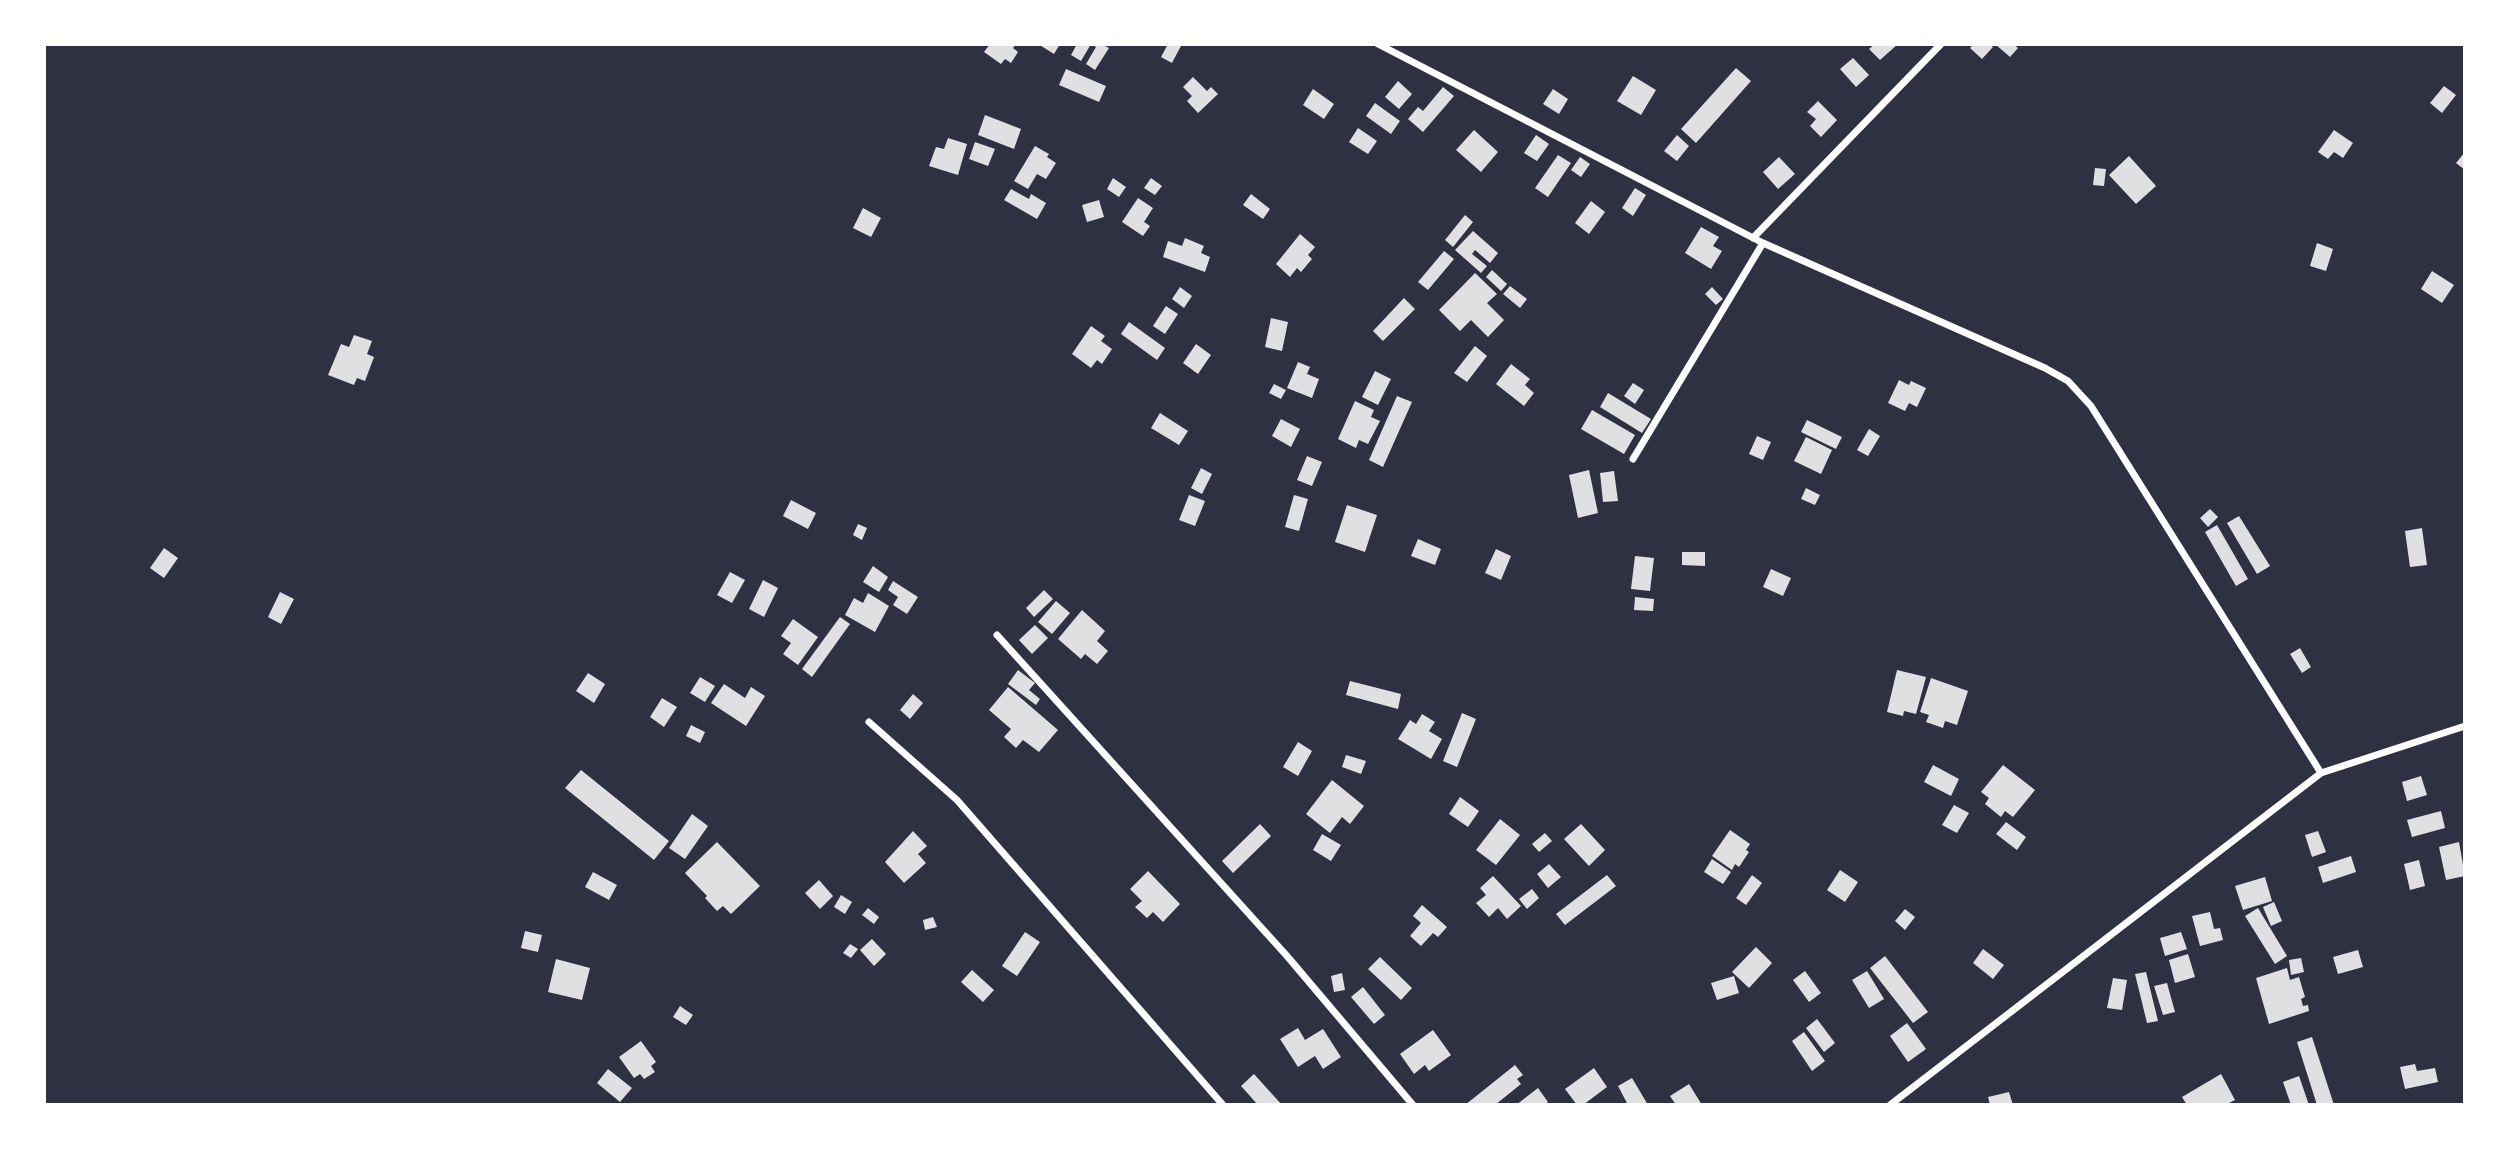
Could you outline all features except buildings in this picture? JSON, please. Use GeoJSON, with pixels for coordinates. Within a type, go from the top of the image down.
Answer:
{"type":"FeatureCollection","features":[{"type":"Feature","properties":{"kind":"street"},"geometry":{"type":"LineString","coordinates":[[1378,44],[1763,243],[2045,368],[2068,382],[2091,405],[2321,773]]}},
{"type":"Feature","properties":{"kind":"street"},"geometry":{"type":"LineString","coordinates":[[1753,238],[1941,44]]}},
{"type":"Feature","properties":{"kind":"street"},"geometry":{"type":"LineString","coordinates":[[1633,459],[1763,243]]}},
{"type":"Feature","properties":{"kind":"street"},"geometry":{"type":"LineString","coordinates":[[998,635],[1287,956],[1413,1105]]}},
{"type":"Feature","properties":{"kind":"street"},"geometry":{"type":"LineString","coordinates":[[869,722],[957,800],[1223,1105]]}},
{"type":"Feature","properties":{"kind":"street"},"geometry":{"type":"LineString","coordinates":[[1890,1105],[2321,773],[2465,726]]}}]}
